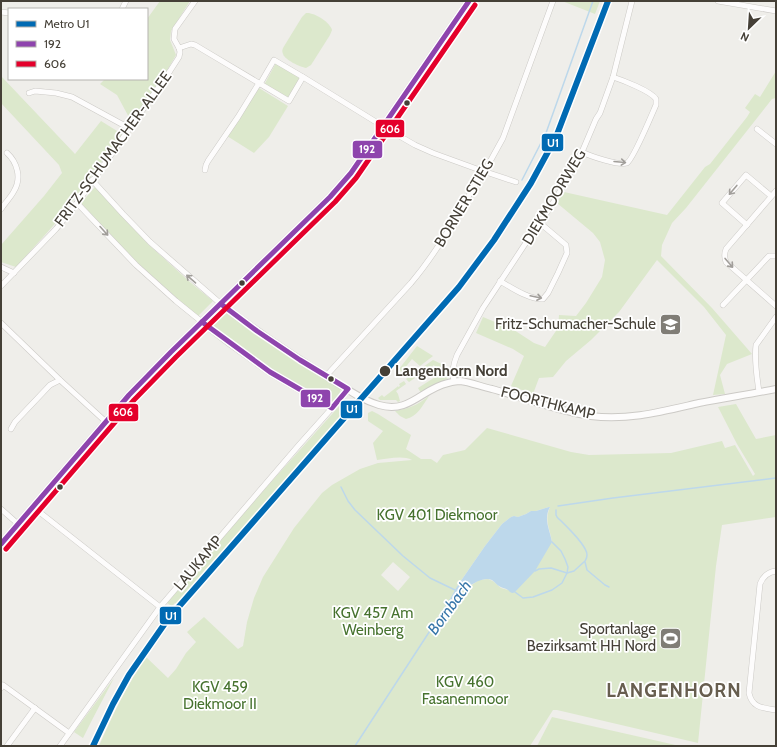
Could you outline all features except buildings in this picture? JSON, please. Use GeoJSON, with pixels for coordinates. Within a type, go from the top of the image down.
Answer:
{"type":"FeatureCollection","features":[{"type":"Feature","properties":{"kind":"street"},"geometry":{"type":"LineString","coordinates":[[195,1],[175,29],[174,40],[179,48],[191,44],[195,45],[288,101],[303,77]]}},
{"type":"Feature","properties":{"kind":"street"},"geometry":{"type":"LineString","coordinates":[[1,544],[32,506],[156,367],[330,197],[351,173],[468,1]]}},
{"type":"Feature","properties":{"kind":"street","name":"BORNER STIEG"},"geometry":{"type":"LineString","coordinates":[[326,376],[411,283],[439,246],[503,138],[554,1]]}},
{"type":"Feature","properties":{"kind":"street","name":"DIEKMOORWEG"},"geometry":{"type":"LineString","coordinates":[[454,381],[452,368],[457,355],[483,308],[558,195],[582,152],[600,113],[613,77],[632,1]]}},
{"type":"Feature","properties":{"kind":"street"},"geometry":{"type":"LineString","coordinates":[[718,1],[776,11]]}},
{"type":"Feature","properties":{"kind":"street","name":"FRITZ-SCHUMACHER-ALLEE"},"geometry":{"type":"LineString","coordinates":[[1,286],[56,229],[77,202],[179,57],[179,48]]}},
{"type":"Feature","properties":{"kind":"street"},"geometry":{"type":"LineString","coordinates":[[205,170],[206,164],[260,84],[274,60],[405,139],[429,151],[516,182]]}},
{"type":"Feature","properties":{"kind":"street"},"geometry":{"type":"LineString","coordinates":[[582,152],[592,157],[612,162],[624,164],[628,163],[656,105],[656,99],[651,94],[613,77]]}},
{"type":"Feature","properties":{"kind":"street"},"geometry":{"type":"LineString","coordinates":[[29,93],[35,91],[56,93],[72,97],[129,128]]}},
{"type":"Feature","properties":{"kind":"street"},"geometry":{"type":"LineString","coordinates":[[758,129],[776,144]]}},
{"type":"Feature","properties":{"kind":"street"},"geometry":{"type":"LineString","coordinates":[[1,209],[15,190],[18,179],[17,167],[13,158],[8,153]]}},
{"type":"Feature","properties":{"kind":"street"},"geometry":{"type":"LineString","coordinates":[[747,225],[722,203],[746,175],[771,196]]}},
{"type":"Feature","properties":{"kind":"street"},"geometry":{"type":"LineString","coordinates":[[92,180],[150,242],[221,304],[257,331],[348,390],[373,403],[387,407],[401,406],[412,402],[437,387],[454,381]]}},
{"type":"Feature","properties":{"kind":"street"},"geometry":{"type":"LineString","coordinates":[[775,305],[726,262],[724,253],[776,191]]}},
{"type":"Feature","properties":{"kind":"street"},"geometry":{"type":"LineString","coordinates":[[77,202],[136,264],[176,301],[270,372],[332,408]]}},
{"type":"Feature","properties":{"kind":"street"},"geometry":{"type":"LineString","coordinates":[[500,281],[532,298],[543,299],[548,293],[566,253],[566,245],[540,223]]}},
{"type":"Feature","properties":{"kind":"street"},"geometry":{"type":"LineString","coordinates":[[723,305],[769,256],[776,256]]}},
{"type":"Feature","properties":{"kind":"street"},"geometry":{"type":"LineString","coordinates":[[1,267],[14,273]]}},
{"type":"Feature","properties":{"kind":"street"},"geometry":{"type":"LineString","coordinates":[[759,392],[756,368],[756,345],[776,317]]}},
{"type":"Feature","properties":{"kind":"street"},"geometry":{"type":"LineString","coordinates":[[1,323],[106,422]]}},
{"type":"Feature","properties":{"kind":"street"},"geometry":{"type":"LineString","coordinates":[[11,429],[15,422],[50,385],[60,380]]}},
{"type":"Feature","properties":{"kind":"street","name":"FOORTHKAMP"},"geometry":{"type":"LineString","coordinates":[[454,381],[460,381],[564,410],[592,416],[638,416],[776,389]]}},
{"type":"Feature","properties":{"kind":"street","name":"LAUKAMP"},"geometry":{"type":"LineString","coordinates":[[60,746],[160,608],[348,390]]}},
{"type":"Feature","properties":{"kind":"street"},"geometry":{"type":"LineString","coordinates":[[32,506],[160,608]]}},
{"type":"Feature","properties":{"kind":"street"},"geometry":{"type":"LineString","coordinates":[[1,510],[18,524]]}},
{"type":"Feature","properties":{"kind":"street"},"geometry":{"type":"LineString","coordinates":[[776,571],[765,576],[760,584],[749,689],[749,697],[754,704],[760,707],[776,710]]}},
{"type":"Feature","properties":{"kind":"street"},"geometry":{"type":"LineString","coordinates":[[2,686],[69,733]]}},
{"type":"Feature","properties":{"kind":"street"},"geometry":{"type":"LineString","coordinates":[[7,746],[34,708]]}},
{"type":"Feature","properties":{"kind":"green space"},"geometry":{"type":"Polygon","coordinates":[[[160,1],[190,1],[171,31],[170,40],[176,55],[165,74],[131,121],[117,95],[100,84],[104,80],[148,80],[148,18],[160,1]]]}},
{"type":"Feature","properties":{"kind":"green space"},"geometry":{"type":"Polygon","coordinates":[[[562,1],[600,1],[595,14],[562,1]]]}},
{"type":"Feature","properties":{"kind":"green space"},"geometry":{"type":"Polygon","coordinates":[[[306,13],[313,14],[321,18],[331,27],[332,30],[311,65],[306,68],[290,61],[284,56],[282,51],[302,17],[306,13]]]}},
{"type":"Feature","properties":{"kind":"green space"},"geometry":{"type":"Polygon","coordinates":[[[276,63],[300,78],[287,99],[264,85],[276,63]]]}},
{"type":"Feature","properties":{"kind":"green space"},"geometry":{"type":"Polygon","coordinates":[[[776,71],[776,98],[772,99],[686,208],[672,223],[662,245],[661,256],[712,308],[752,354],[727,364],[720,375],[725,394],[713,395],[726,335],[704,307],[657,260],[619,312],[591,340],[566,361],[553,377],[539,378],[533,394],[511,386],[524,356],[513,349],[476,333],[483,317],[514,330],[534,343],[545,347],[558,328],[559,315],[576,316],[602,277],[605,260],[600,242],[593,233],[557,203],[564,192],[667,215],[747,117],[750,112],[745,108],[755,94],[760,97],[776,71]]]}},
{"type":"Feature","properties":{"kind":"green space"},"geometry":{"type":"Polygon","coordinates":[[[1,76],[75,154],[101,121],[122,134],[53,226],[16,267],[1,262],[1,245],[62,173],[59,165],[1,103],[1,76]]]}},
{"type":"Feature","properties":{"kind":"green space"},"geometry":{"type":"Polygon","coordinates":[[[259,88],[288,106],[269,137],[254,153],[227,136],[259,88]]]}},
{"type":"Feature","properties":{"kind":"green space"},"geometry":{"type":"Polygon","coordinates":[[[95,187],[149,245],[213,301],[198,316],[122,249],[81,203],[95,187]]]}},
{"type":"Feature","properties":{"kind":"green space"},"geometry":{"type":"Polygon","coordinates":[[[225,311],[261,338],[341,388],[339,395],[330,404],[269,367],[211,326],[225,311]]]}},
{"type":"Feature","properties":{"kind":"green space"},"geometry":{"type":"Polygon","coordinates":[[[417,346],[433,356],[420,366],[412,359],[404,369],[404,374],[399,369],[417,346]]]}},
{"type":"Feature","properties":{"kind":"green space"},"geometry":{"type":"Polygon","coordinates":[[[433,360],[450,368],[450,371],[443,369],[442,367],[436,368],[434,365],[409,382],[406,379],[433,360]]]}},
{"type":"Feature","properties":{"kind":"green space"},"geometry":{"type":"Polygon","coordinates":[[[440,370],[450,377],[421,393],[418,388],[440,374],[438,372],[440,370]]]}},
{"type":"Feature","properties":{"kind":"green space"},"geometry":{"type":"Polygon","coordinates":[[[404,381],[406,384],[396,391],[400,401],[380,400],[378,398],[382,395],[384,397],[397,386],[400,386],[399,384],[404,381]]]}},
{"type":"Feature","properties":{"kind":"green space"},"geometry":{"type":"Polygon","coordinates":[[[429,396],[419,410],[410,418],[406,419],[395,411],[414,406],[429,396]]]}},
{"type":"Feature","properties":{"kind":"green space"},"geometry":{"type":"Polygon","coordinates":[[[342,403],[350,406],[303,462],[177,605],[175,603],[172,606],[167,603],[245,511],[342,403]]]}},
{"type":"Feature","properties":{"kind":"green space"},"geometry":{"type":"Polygon","coordinates":[[[736,404],[756,439],[776,435],[776,517],[722,525],[716,566],[698,743],[553,710],[530,746],[99,746],[132,678],[146,657],[168,678],[196,642],[187,632],[204,617],[238,649],[243,646],[247,622],[254,598],[263,577],[294,528],[322,493],[332,485],[360,469],[378,463],[412,460],[390,458],[377,460],[373,443],[383,431],[368,421],[368,413],[372,411],[378,414],[411,435],[406,449],[421,459],[431,459],[437,463],[443,455],[465,450],[487,428],[571,452],[589,455],[671,453],[722,441],[725,448],[735,445],[753,476],[755,474],[737,444],[718,407],[736,404]],[[550,507],[531,511],[518,517],[511,517],[502,524],[456,588],[450,600],[479,580],[488,579],[493,581],[501,588],[508,590],[552,542],[547,521],[550,507]],[[393,562],[381,575],[398,591],[410,577],[393,562]]]}},
{"type":"Feature","properties":{"kind":"green space"},"geometry":{"type":"Polygon","coordinates":[[[114,678],[92,720],[83,738],[74,732],[114,678]]]}},
{"type":"Feature","properties":{"kind":"green space"},"geometry":{"type":"Polygon","coordinates":[[[552,717],[680,746],[537,746],[552,717]]]}},
{"type":"Feature","properties":{"kind":"water"},"geometry":{"type":"Polygon","coordinates":[[[550,507],[547,520],[552,542],[535,571],[515,592],[512,593],[507,589],[498,586],[492,580],[487,579],[476,582],[449,601],[456,588],[502,524],[511,517],[518,517],[531,511],[550,507]]]}},
{"type":"Feature","properties":{"kind":"waterway"},"geometry":{"type":"LineString","coordinates":[[522,180],[546,133],[593,1]]}},
{"type":"Feature","properties":{"kind":"waterway","name":"Bornbach"},"geometry":{"type":"LineString","coordinates":[[558,506],[776,478]]}},
{"type":"Feature","properties":{"kind":"waterway"},"geometry":{"type":"LineString","coordinates":[[341,487],[348,501],[355,510],[403,556],[430,578],[455,590]]}},
{"type":"Feature","properties":{"kind":"waterway"},"geometry":{"type":"LineString","coordinates":[[535,571],[539,569],[551,568],[567,573],[574,571],[587,558],[586,551],[583,546],[575,535],[557,517],[556,510]]}},
{"type":"Feature","properties":{"kind":"waterway"},"geometry":{"type":"LineString","coordinates":[[515,592],[523,598],[533,597],[552,590],[562,583],[568,567],[561,551],[552,542]]}},
{"type":"Feature","properties":{"kind":"waterway"},"geometry":{"type":"LineString","coordinates":[[585,562],[587,570],[609,587]]}},
{"type":"Feature","properties":{"kind":"waterway","name":"Bornbach"},"geometry":{"type":"LineString","coordinates":[[355,746],[450,600]]}},
{"type":"Feature","properties":{"kind":"metro line","name":"U1"},"geometry":{"type":"LineString","coordinates":[[93,746],[129,675],[168,619],[459,287],[494,240],[531,183],[556,137],[608,1]]}},
{"type":"Feature","properties":{"kind":"transit line","name":"192"},"geometry":{"type":"LineString","coordinates":[[1,544],[129,395],[330,197],[351,173],[469,1]]}},
{"type":"Feature","properties":{"kind":"transit line","name":"606"},"geometry":{"type":"LineString","coordinates":[[6,549],[134,400],[335,202],[356,178],[475,5]]}},
{"type":"Feature","properties":{"kind":"transit line","name":"192"},"geometry":{"type":"LineString","coordinates":[[202,322],[270,372],[332,408],[348,389],[300,360],[257,331],[221,304]]}},
{"type":"Feature","properties":{"kind":"place","name":"Fritz-Schumacher-Schule"},"geometry":{"type":"Point","coordinates":[671,324]}},
{"type":"Feature","properties":{"kind":"place","name":"Langenhorn Nord"},"geometry":{"type":"Point","coordinates":[385,371]}},
{"type":"Feature","properties":{"kind":"place","name":"Sportanlage Bezirksamt HH Nord"},"geometry":{"type":"Point","coordinates":[671,638]}},
{"type":"Feature","properties":{"kind":"district","name":"LANGENHORN"},"geometry":{"type":"Point","coordinates":[674,690]}},
{"type":"Feature","properties":{"kind":"park label","name":"KGV 401 Diekmoor"},"geometry":{"type":"Point","coordinates":[437,515]}},
{"type":"Feature","properties":{"kind":"park label","name":"KGV 457 Am Weinberg"},"geometry":{"type":"Point","coordinates":[373,622]}},
{"type":"Feature","properties":{"kind":"park label","name":"KGV 460 Fasanenmoor"},"geometry":{"type":"Point","coordinates":[465,690]}},
{"type":"Feature","properties":{"kind":"park label","name":"KGV 459 Diekmoor II"},"geometry":{"type":"Point","coordinates":[220,696]}}]}
